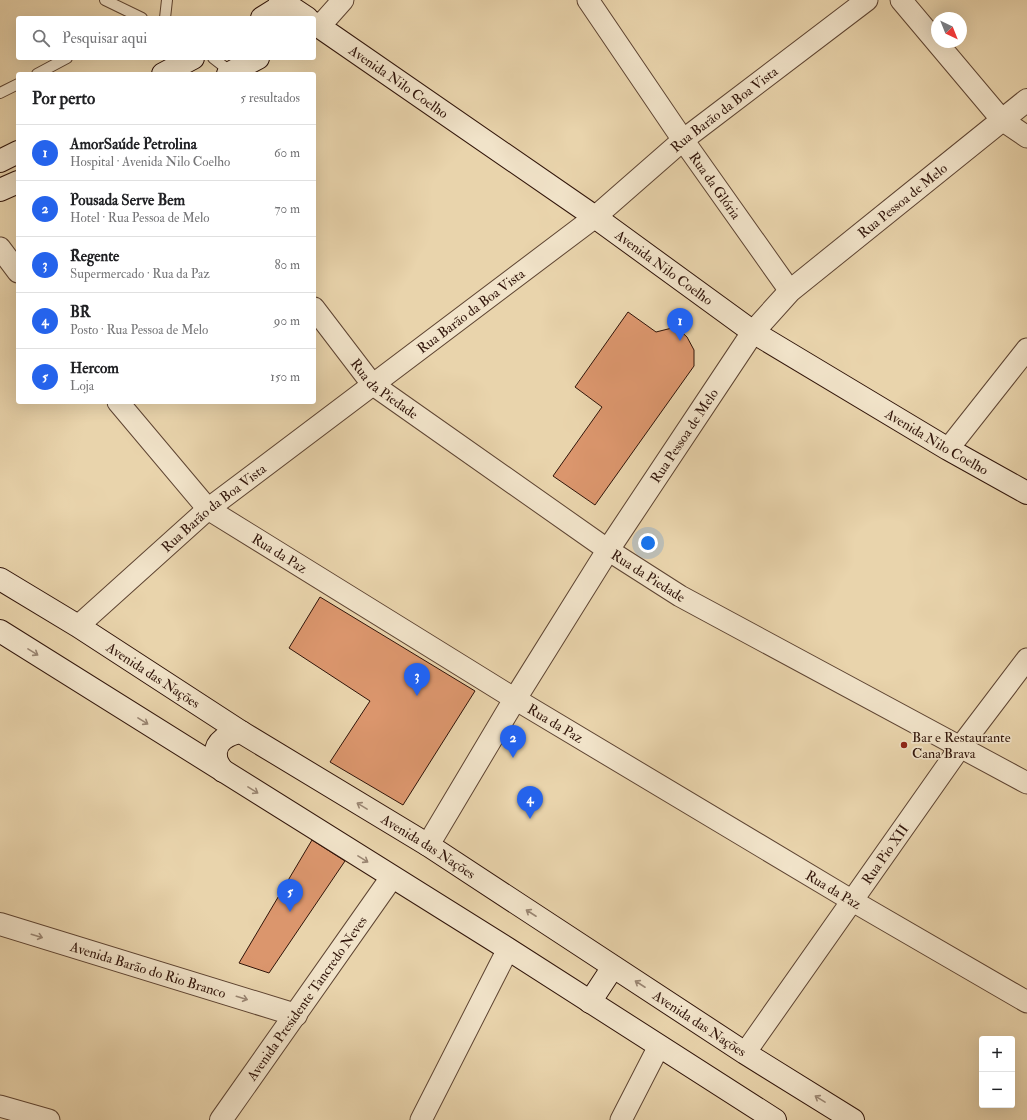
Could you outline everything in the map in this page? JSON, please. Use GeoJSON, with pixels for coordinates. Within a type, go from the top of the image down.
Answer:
{"type":"FeatureCollection","features":[{"type":"Feature","properties":{"kind":"main road","name":"Avenida Nilo Coelho"},"geometry":{"type":"LineString","coordinates":[[287,1],[305,16]]}},
{"type":"Feature","properties":{"kind":"main road"},"geometry":{"type":"LineString","coordinates":[[265,16],[287,1]]}},
{"type":"Feature","properties":{"kind":"main road","name":"Avenida Nilo Coelho"},"geometry":{"type":"LineString","coordinates":[[316,25],[595,217],[753,332],[948,450],[1027,493]]}},
{"type":"Feature","properties":{"kind":"main road"},"geometry":{"type":"LineString","coordinates":[[167,72],[189,60]]}},
{"type":"Feature","properties":{"kind":"main road"},"geometry":{"type":"LineString","coordinates":[[232,72],[254,60]]}},
{"type":"Feature","properties":{"kind":"main road","name":"Rua Pessoa de Melo"},"geometry":{"type":"LineString","coordinates":[[428,846],[515,699],[608,550],[753,332],[790,291],[1027,100]]}},
{"type":"Feature","properties":{"kind":"main road"},"geometry":{"type":"LineString","coordinates":[[0,161],[16,153]]}},
{"type":"Feature","properties":{"kind":"main road"},"geometry":{"type":"LineString","coordinates":[[0,190],[16,183]]}},
{"type":"Feature","properties":{"kind":"main road","name":"Avenida das Nações"},"geometry":{"type":"LineString","coordinates":[[0,579],[78,626],[241,732],[428,846],[745,1053],[853,1120]]}},
{"type":"Feature","properties":{"kind":"main road"},"geometry":{"type":"LineString","coordinates":[[0,631],[508,949],[775,1120]]}},
{"type":"Feature","properties":{"kind":"main road"},"geometry":{"type":"LineString","coordinates":[[223,771],[216,757],[216,748],[222,740],[230,734],[241,732]]}},
{"type":"Feature","properties":{"kind":"main road","name":"Avenida Presidente Tancredo Neves"},"geometry":{"type":"LineString","coordinates":[[222,1120],[392,877]]}},
{"type":"Feature","properties":{"kind":"main road","name":"Avenida Barão do Rio Branco"},"geometry":{"type":"LineString","coordinates":[[0,924],[296,1015]]}},
{"type":"Feature","properties":{"kind":"main road"},"geometry":{"type":"LineString","coordinates":[[590,1002],[613,967]]}},
{"type":"Feature","properties":{"kind":"street"},"geometry":{"type":"LineString","coordinates":[[316,22],[343,0]]}},
{"type":"Feature","properties":{"kind":"street","name":"Rua da Glória"},"geometry":{"type":"LineString","coordinates":[[588,0],[683,140],[790,291]]}},
{"type":"Feature","properties":{"kind":"street","name":"Rua Barão da Boa Vista"},"geometry":{"type":"LineString","coordinates":[[78,626],[208,509],[595,217],[683,140],[867,0]]}},
{"type":"Feature","properties":{"kind":"street"},"geometry":{"type":"LineString","coordinates":[[901,0],[1002,120],[1027,137]]}},
{"type":"Feature","properties":{"kind":"street"},"geometry":{"type":"LineString","coordinates":[[0,248],[16,269]]}},
{"type":"Feature","properties":{"kind":"street","name":"Rua da Piedade"},"geometry":{"type":"LineString","coordinates":[[316,311],[372,384],[608,550],[680,596],[961,746],[1027,783]]}},
{"type":"Feature","properties":{"kind":"street"},"geometry":{"type":"LineString","coordinates":[[948,450],[1027,349]]}},
{"type":"Feature","properties":{"kind":"street","name":"Rua da Paz"},"geometry":{"type":"LineString","coordinates":[[120,404],[208,509],[515,699],[851,900],[1027,1002]]}},
{"type":"Feature","properties":{"kind":"street","name":"Rua Pio XII"},"geometry":{"type":"LineString","coordinates":[[745,1053],[851,900],[961,746],[1027,659]]}},
{"type":"Feature","properties":{"kind":"street"},"geometry":{"type":"LineString","coordinates":[[421,1120],[508,949]]}},
{"type":"Feature","properties":{"kind":"street"},"geometry":{"type":"LineString","coordinates":[[621,1120],[660,1046]]}},
{"type":"Feature","properties":{"kind":"street"},"geometry":{"type":"LineString","coordinates":[[0,1106],[49,1120]]}},
{"type":"Feature","properties":{"kind":"lane"},"geometry":{"type":"LineString","coordinates":[[104,0],[138,16]]}},
{"type":"Feature","properties":{"kind":"lane"},"geometry":{"type":"LineString","coordinates":[[164,16],[167,0]]}},
{"type":"Feature","properties":{"kind":"lane"},"geometry":{"type":"LineString","coordinates":[[41,72],[63,60]]}},
{"type":"Feature","properties":{"kind":"lane"},"geometry":{"type":"LineString","coordinates":[[215,60],[229,72]]}},
{"type":"Feature","properties":{"kind":"lane"},"geometry":{"type":"LineString","coordinates":[[0,93],[16,85]]}},
{"type":"Feature","properties":{"kind":"building"},"geometry":{"type":"Polygon","coordinates":[[[628,312],[656,332],[676,327],[687,337],[694,350],[694,366],[595,505],[553,476],[602,407],[575,387],[628,312]]]}},
{"type":"Feature","properties":{"kind":"building"},"geometry":{"type":"Polygon","coordinates":[[[320,597],[475,691],[403,805],[330,762],[370,701],[289,648],[320,597]]]}},
{"type":"Feature","properties":{"kind":"building"},"geometry":{"type":"Polygon","coordinates":[[[312,840],[345,861],[269,973],[239,963],[312,840]]]}},
{"type":"Feature","properties":{"kind":"place","name":"AmorSaúde Petrolina"},"geometry":{"type":"Point","coordinates":[680,341]}},
{"type":"Feature","properties":{"kind":"place","name":"Regente"},"geometry":{"type":"Point","coordinates":[417,696]}},
{"type":"Feature","properties":{"kind":"place","name":"Bar e Restaurante Cana Brava"},"geometry":{"type":"Point","coordinates":[904,745]}},
{"type":"Feature","properties":{"kind":"place","name":"Pousada Serve Bem"},"geometry":{"type":"Point","coordinates":[513,758]}},
{"type":"Feature","properties":{"kind":"place","name":"BR"},"geometry":{"type":"Point","coordinates":[530,819]}},
{"type":"Feature","properties":{"kind":"place","name":"Hercom"},"geometry":{"type":"Point","coordinates":[290,912]}}]}
